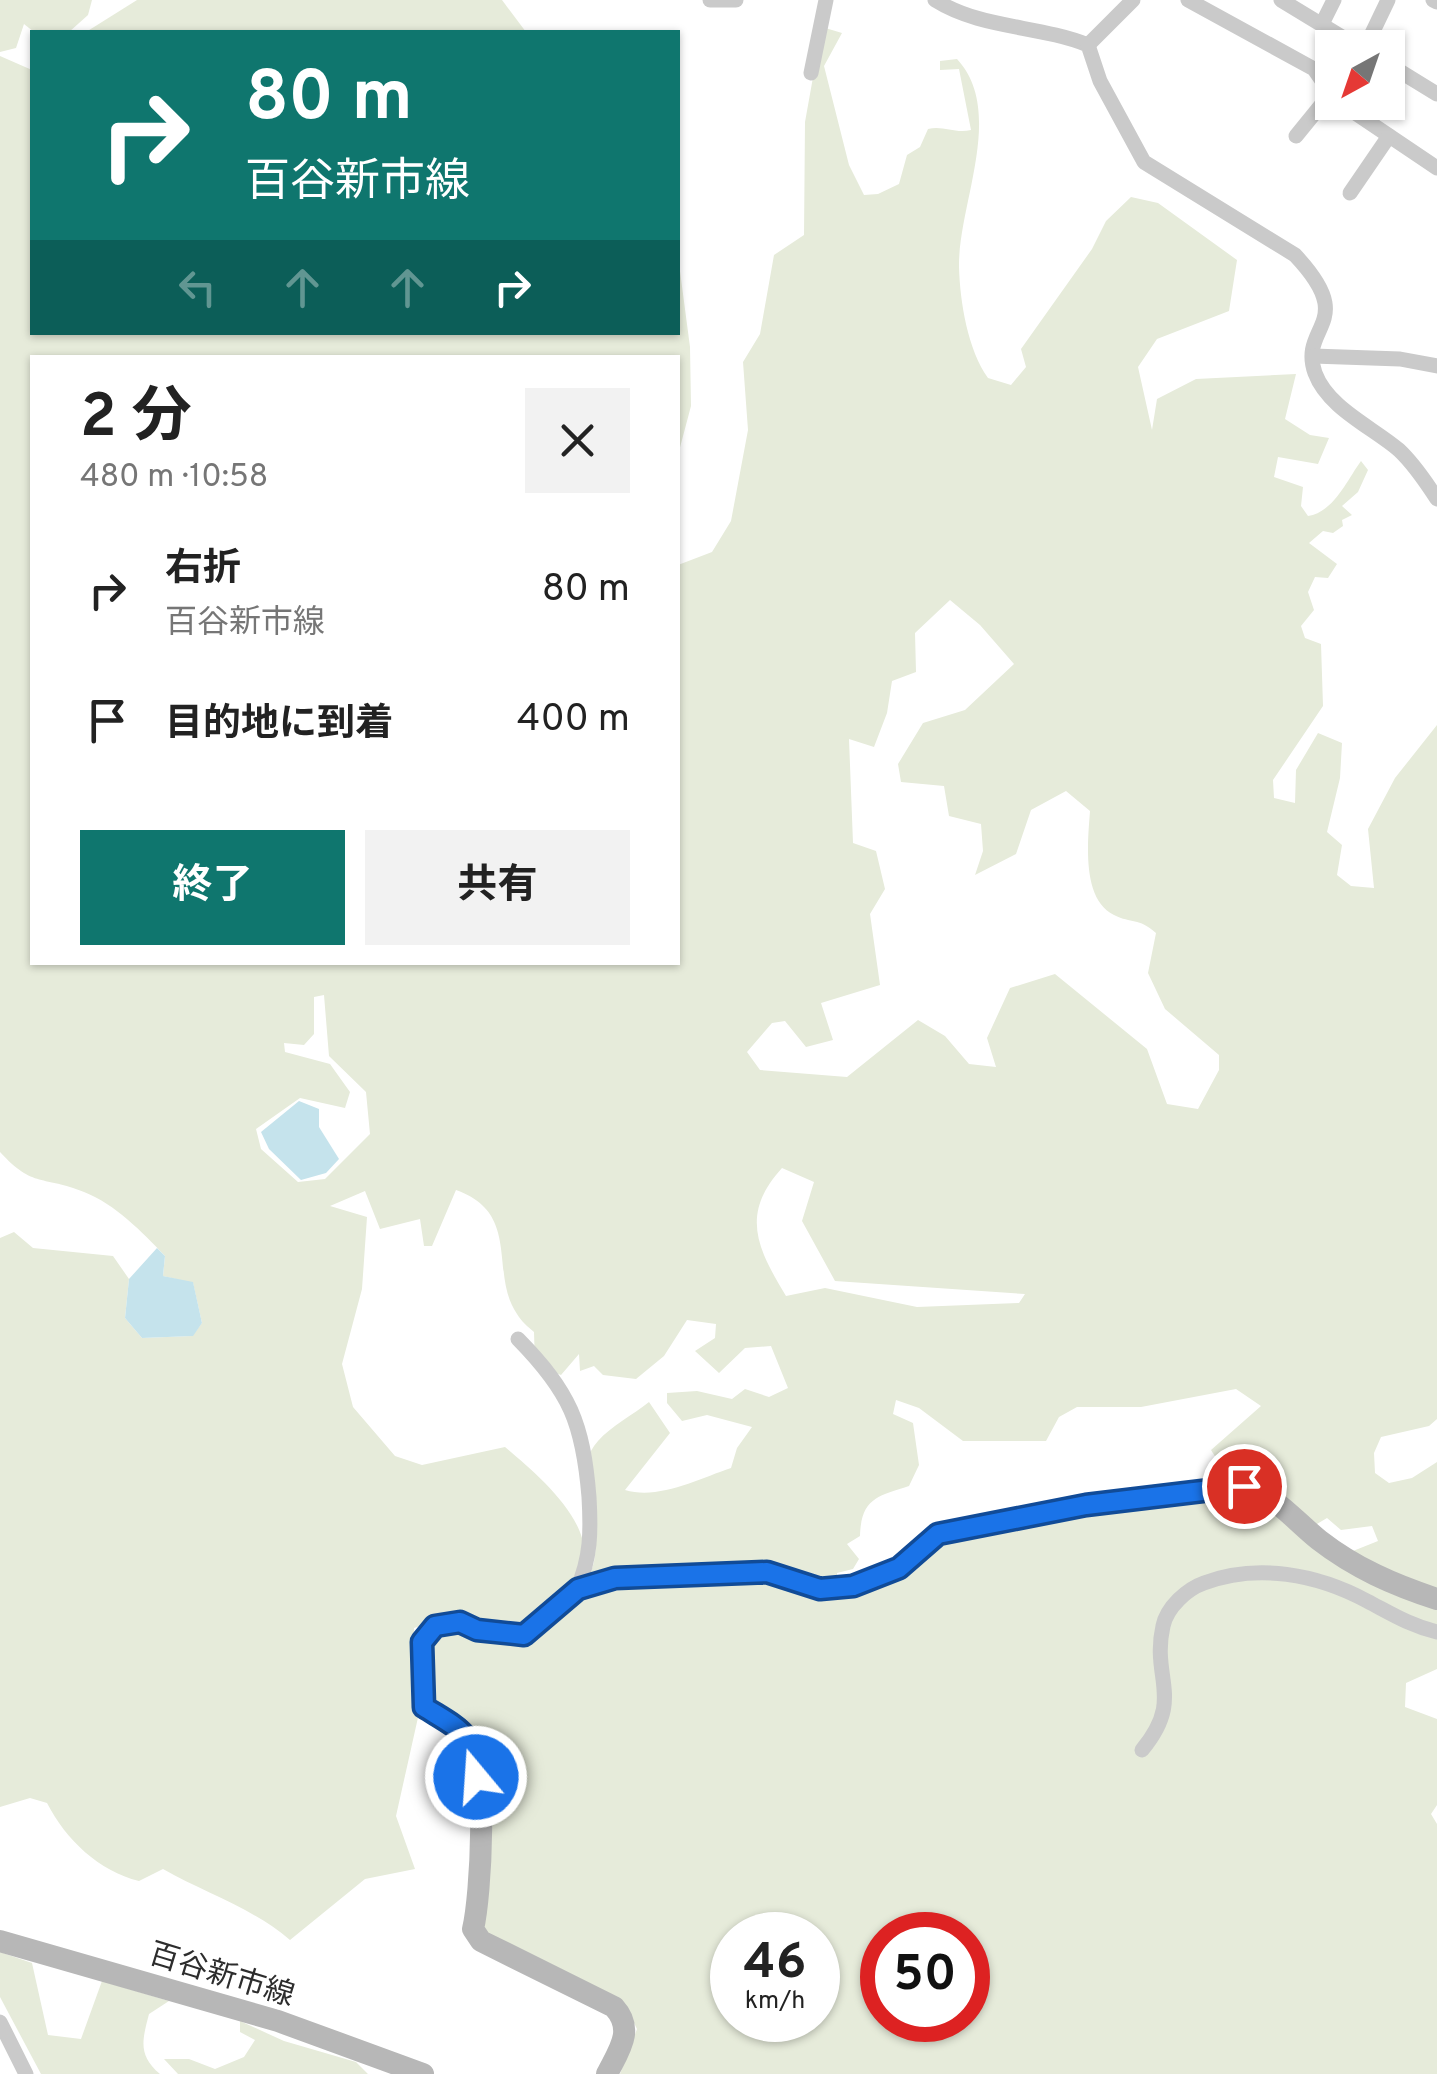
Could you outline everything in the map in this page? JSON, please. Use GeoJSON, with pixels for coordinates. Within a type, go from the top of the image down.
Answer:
{"type":"FeatureCollection","features":[{"type":"Feature","properties":{"kind":"main road"},"geometry":{"type":"LineString","coordinates":[[607,2074],[627,2032],[624,2018],[614,2007],[481,1941],[473,1929],[482,1842],[476,1754],[468,1736],[424,1707],[422,1642],[435,1626],[460,1622],[477,1630],[524,1635],[578,1589],[615,1578],[767,1572],[820,1589],[853,1586],[899,1568],[938,1534],[1086,1505],[1244,1486],[1268,1494],[1319,1540],[1386,1582],[1437,1600]]}},
{"type":"Feature","properties":{"kind":"main road","name":"百谷新市線"},"geometry":{"type":"LineString","coordinates":[[0,1941],[278,2021],[423,2074]]}},
{"type":"Feature","properties":{"kind":"street"},"geometry":{"type":"LineString","coordinates":[[710,0],[736,0]]}},
{"type":"Feature","properties":{"kind":"street"},"geometry":{"type":"LineString","coordinates":[[811,73],[826,0]]}},
{"type":"Feature","properties":{"kind":"street"},"geometry":{"type":"LineString","coordinates":[[935,0],[962,16],[1058,33],[1088,45],[1100,81],[1144,162],[1295,255],[1314,275],[1326,296],[1326,313],[1312,356],[1315,373],[1329,396],[1401,452],[1437,499]]}},
{"type":"Feature","properties":{"kind":"street"},"geometry":{"type":"LineString","coordinates":[[1088,45],[1133,0]]}},
{"type":"Feature","properties":{"kind":"street"},"geometry":{"type":"LineString","coordinates":[[1188,0],[1315,71]]}},
{"type":"Feature","properties":{"kind":"street"},"geometry":{"type":"LineString","coordinates":[[1281,0],[1332,30]]}},
{"type":"Feature","properties":{"kind":"street"},"geometry":{"type":"LineString","coordinates":[[1322,24],[1334,0]]}},
{"type":"Feature","properties":{"kind":"street"},"geometry":{"type":"LineString","coordinates":[[1372,30],[1388,0]]}},
{"type":"Feature","properties":{"kind":"street"},"geometry":{"type":"LineString","coordinates":[[1405,74],[1437,94]]}},
{"type":"Feature","properties":{"kind":"street"},"geometry":{"type":"LineString","coordinates":[[1296,136],[1315,116]]}},
{"type":"Feature","properties":{"kind":"street"},"geometry":{"type":"LineString","coordinates":[[1366,120],[1437,168]]}},
{"type":"Feature","properties":{"kind":"street"},"geometry":{"type":"LineString","coordinates":[[1350,193],[1389,136]]}},
{"type":"Feature","properties":{"kind":"street"},"geometry":{"type":"LineString","coordinates":[[1312,356],[1400,358],[1437,366]]}},
{"type":"Feature","properties":{"kind":"street"},"geometry":{"type":"LineString","coordinates":[[518,1338],[545,1366],[584,1438],[591,1548],[578,1589]]}},
{"type":"Feature","properties":{"kind":"street"},"geometry":{"type":"LineString","coordinates":[[1142,1750],[1156,1733],[1166,1708],[1163,1625],[1186,1591],[1198,1585],[1233,1572],[1263,1570],[1318,1582],[1367,1600],[1405,1624],[1437,1632]]}},
{"type":"Feature","properties":{"kind":"street"},"geometry":{"type":"LineString","coordinates":[[0,2022],[26,2074]]}},
{"type":"Feature","properties":{"kind":"green space"},"geometry":{"type":"Polygon","coordinates":[[[0,0],[92,0],[88,15],[71,30],[32,30],[24,24],[16,48],[0,52],[0,0]]]}},
{"type":"Feature","properties":{"kind":"green space"},"geometry":{"type":"Polygon","coordinates":[[[137,0],[502,0],[524,30],[89,30],[137,0]]]}},
{"type":"Feature","properties":{"kind":"green space"},"geometry":{"type":"Polygon","coordinates":[[[822,27],[842,33],[824,66],[849,165],[864,195],[878,194],[899,184],[907,155],[920,147],[928,129],[971,130],[959,69],[940,70],[940,61],[957,59],[971,81],[978,105],[979,131],[961,242],[960,281],[970,340],[988,378],[1011,385],[1026,367],[1021,349],[1092,249],[1106,221],[1131,197],[1158,203],[1237,260],[1229,311],[1157,339],[1138,367],[1152,430],[1157,399],[1196,379],[1296,374],[1285,419],[1310,435],[1329,438],[1318,464],[1278,457],[1274,477],[1303,487],[1301,506],[1308,516],[1333,502],[1361,461],[1368,470],[1358,492],[1342,506],[1352,515],[1342,520],[1343,526],[1333,533],[1323,531],[1309,543],[1337,564],[1328,578],[1315,577],[1308,592],[1314,610],[1301,626],[1305,638],[1321,644],[1323,706],[1273,780],[1274,798],[1295,803],[1296,770],[1318,733],[1342,743],[1340,778],[1327,832],[1342,845],[1337,875],[1351,886],[1374,888],[1368,829],[1395,778],[1437,725],[1437,1419],[1429,1426],[1381,1437],[1374,1453],[1375,1473],[1389,1483],[1412,1478],[1437,1462],[1437,1669],[1406,1683],[1405,1707],[1437,1719],[1437,1805],[1431,1814],[1437,1824],[1437,2074],[620,2074],[637,2029],[624,2003],[476,1928],[490,1867],[480,1759],[471,1730],[427,1702],[425,1645],[441,1629],[527,1644],[585,1595],[610,1585],[726,1573],[761,1576],[810,1594],[845,1596],[906,1571],[939,1538],[1039,1517],[1046,1524],[1078,1509],[1183,1500],[1209,1503],[1235,1490],[1265,1502],[1338,1566],[1359,1569],[1353,1551],[1378,1541],[1372,1526],[1341,1530],[1327,1518],[1312,1527],[1273,1488],[1228,1477],[1211,1450],[1261,1406],[1236,1389],[1141,1407],[1077,1407],[1059,1417],[1046,1441],[963,1441],[919,1408],[896,1400],[893,1414],[913,1423],[919,1465],[909,1486],[880,1496],[868,1507],[860,1536],[847,1544],[859,1559],[853,1569],[837,1573],[837,1584],[730,1564],[616,1576],[585,1585],[595,1544],[584,1475],[588,1458],[603,1436],[649,1402],[670,1433],[625,1490],[651,1492],[678,1487],[731,1468],[737,1448],[752,1427],[707,1415],[682,1421],[667,1403],[667,1393],[697,1391],[732,1399],[745,1389],[769,1397],[788,1388],[771,1346],[745,1348],[719,1373],[695,1351],[715,1338],[716,1324],[687,1320],[664,1356],[636,1379],[603,1375],[594,1366],[580,1371],[579,1354],[561,1375],[535,1365],[534,1332],[519,1317],[509,1298],[497,1229],[476,1200],[456,1190],[432,1246],[424,1246],[420,1219],[380,1229],[365,1191],[330,1206],[367,1217],[362,1289],[342,1364],[353,1407],[395,1456],[422,1465],[505,1447],[571,1515],[584,1549],[583,1566],[558,1600],[524,1628],[448,1617],[414,1628],[419,1713],[396,1816],[415,1869],[365,1879],[290,1940],[245,1910],[163,1869],[139,1881],[110,1870],[74,1841],[47,1803],[30,1798],[0,1807],[0,1238],[14,1232],[33,1248],[113,1256],[129,1279],[125,1318],[142,1338],[192,1336],[202,1323],[193,1283],[163,1276],[165,1256],[128,1220],[84,1192],[31,1176],[0,1152],[0,56],[30,69],[30,335],[680,335],[680,271],[690,347],[691,406],[680,447],[680,355],[30,355],[30,965],[680,965],[680,564],[712,552],[731,521],[748,430],[743,362],[760,334],[774,255],[804,235],[805,122],[822,27]],[[950,600],[915,633],[916,672],[892,681],[887,713],[874,747],[849,739],[853,843],[876,851],[885,889],[870,914],[880,985],[821,1003],[833,1040],[806,1047],[785,1021],[772,1023],[747,1052],[760,1070],[847,1077],[918,1020],[945,1036],[969,1064],[996,1067],[987,1038],[1010,988],[1055,974],[1147,1049],[1167,1104],[1198,1109],[1219,1070],[1219,1055],[1165,1009],[1148,973],[1156,933],[1114,915],[1096,896],[1089,868],[1090,811],[1066,791],[1031,810],[1016,854],[975,875],[983,851],[981,824],[949,816],[944,786],[901,782],[898,764],[923,723],[965,710],[1014,664],[980,625],[950,600]],[[324,995],[314,997],[314,1034],[304,1045],[284,1043],[285,1052],[330,1064],[350,1092],[345,1108],[300,1098],[256,1129],[261,1149],[298,1182],[325,1179],[370,1134],[366,1092],[329,1056],[324,995]],[[782,1168],[769,1185],[757,1216],[761,1247],[786,1296],[825,1288],[917,1307],[1019,1303],[1025,1294],[835,1281],[802,1221],[814,1182],[782,1168]]]}},
{"type":"Feature","properties":{"kind":"green space"},"geometry":{"type":"Polygon","coordinates":[[[0,1952],[32,1963],[48,2035],[81,2039],[102,1981],[169,2001],[149,2014],[144,2040],[145,2054],[160,2074],[41,2074],[0,1997],[0,1952]]]}},
{"type":"Feature","properties":{"kind":"green space"},"geometry":{"type":"Polygon","coordinates":[[[240,2021],[284,2041],[356,2062],[368,2074],[178,2074],[164,2059],[189,2059],[215,2069],[244,2057],[255,2040],[240,2032],[240,2021]]]}},
{"type":"Feature","properties":{"kind":"water"},"geometry":{"type":"Polygon","coordinates":[[[299,1101],[319,1109],[319,1127],[339,1159],[326,1173],[301,1180],[269,1149],[261,1132],[299,1101]]]}},
{"type":"Feature","properties":{"kind":"water"},"geometry":{"type":"Polygon","coordinates":[[[157,1248],[165,1256],[163,1276],[193,1282],[202,1323],[193,1336],[142,1338],[125,1318],[129,1279],[157,1248]]]}},
{"type":"Feature","properties":{"kind":"route"},"geometry":{"type":"LineString","coordinates":[[476,1777],[476,1754],[468,1736],[424,1707],[422,1642],[435,1626],[460,1622],[477,1630],[524,1635],[578,1589],[615,1578],[767,1572],[820,1589],[853,1586],[899,1568],[938,1534],[1086,1505],[1244,1486]]}}]}
